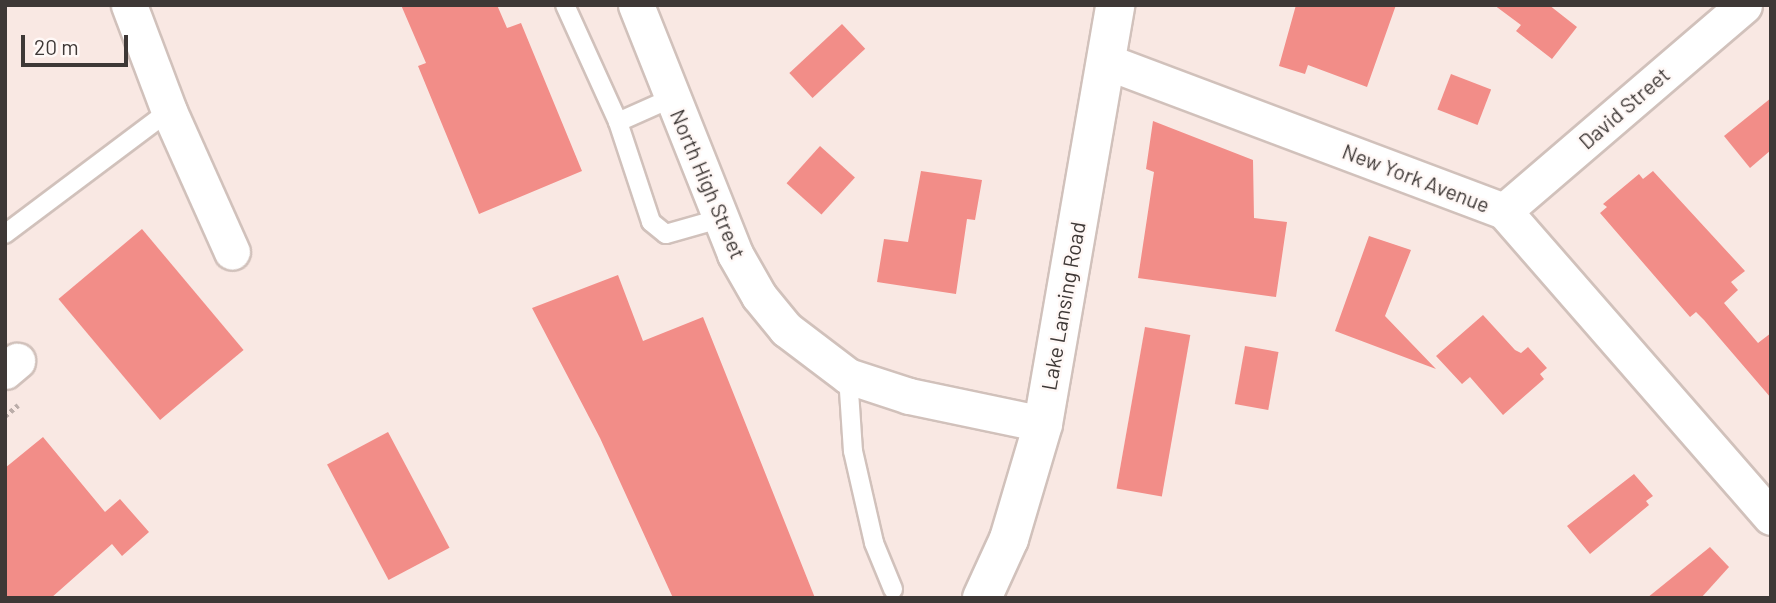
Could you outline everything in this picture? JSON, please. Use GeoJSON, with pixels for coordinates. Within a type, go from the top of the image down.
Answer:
{"type":"FeatureCollection","features":[{"type":"Feature","properties":{"kind":"main road","name":"Lake Lansing Road"},"geometry":{"type":"LineString","coordinates":[[982,598],[1009,539],[1043,424],[1115,5]]}},
{"type":"Feature","properties":{"kind":"street"},"geometry":{"type":"LineString","coordinates":[[128,5],[169,111],[232,252]]}},
{"type":"Feature","properties":{"kind":"street","name":"North High Street"},"geometry":{"type":"LineString","coordinates":[[636,5],[719,219],[759,296],[786,329],[848,376],[909,396],[1043,424]]}},
{"type":"Feature","properties":{"kind":"street","name":"David Street"},"geometry":{"type":"LineString","coordinates":[[1504,211],[1744,5]]}},
{"type":"Feature","properties":{"kind":"street","name":"New York Avenue"},"geometry":{"type":"LineString","coordinates":[[1105,61],[1504,211],[1771,517]]}},
{"type":"Feature","properties":{"kind":"lane"},"geometry":{"type":"LineString","coordinates":[[565,5],[618,122],[651,222],[666,234],[719,219]]}},
{"type":"Feature","properties":{"kind":"lane"},"geometry":{"type":"LineString","coordinates":[[618,122],[672,98]]}},
{"type":"Feature","properties":{"kind":"lane"},"geometry":{"type":"LineString","coordinates":[[5,234],[169,111]]}},
{"type":"Feature","properties":{"kind":"lane"},"geometry":{"type":"LineString","coordinates":[[848,376],[853,451],[874,543],[893,589]]}},
{"type":"Feature","properties":{"kind":"building"},"geometry":{"type":"Polygon","coordinates":[[[401,5],[497,5],[507,28],[521,23],[582,171],[479,214],[418,66],[426,63],[401,5]]]}},
{"type":"Feature","properties":{"kind":"building"},"geometry":{"type":"Polygon","coordinates":[[[1296,5],[1396,5],[1367,87],[1308,65],[1305,74],[1279,66],[1296,5]]]}},
{"type":"Feature","properties":{"kind":"building"},"geometry":{"type":"Polygon","coordinates":[[[1494,5],[1549,5],[1577,27],[1552,59],[1516,31],[1521,25],[1494,5]]]}},
{"type":"Feature","properties":{"kind":"building"},"geometry":{"type":"Polygon","coordinates":[[[842,24],[865,49],[813,98],[789,73],[842,24]]]}},
{"type":"Feature","properties":{"kind":"building"},"geometry":{"type":"Polygon","coordinates":[[[1451,74],[1491,89],[1478,125],[1437,109],[1451,74]]]}},
{"type":"Feature","properties":{"kind":"building"},"geometry":{"type":"Polygon","coordinates":[[[1771,98],[1771,150],[1750,168],[1724,136],[1771,98]]]}},
{"type":"Feature","properties":{"kind":"building"},"geometry":{"type":"Polygon","coordinates":[[[1153,121],[1253,160],[1254,218],[1287,222],[1276,297],[1138,278],[1154,172],[1146,169],[1153,121]]]}},
{"type":"Feature","properties":{"kind":"building"},"geometry":{"type":"Polygon","coordinates":[[[820,146],[855,177],[821,215],[787,183],[820,146]]]}},
{"type":"Feature","properties":{"kind":"building"},"geometry":{"type":"Polygon","coordinates":[[[921,171],[982,180],[975,220],[967,219],[956,294],[877,282],[884,239],[908,242],[921,171]]]}},
{"type":"Feature","properties":{"kind":"building"},"geometry":{"type":"Polygon","coordinates":[[[1653,171],[1745,271],[1731,282],[1738,290],[1724,303],[1758,343],[1771,333],[1771,398],[1696,312],[1690,317],[1600,213],[1607,207],[1603,204],[1639,174],[1643,179],[1653,171]]]}},
{"type":"Feature","properties":{"kind":"building"},"geometry":{"type":"Polygon","coordinates":[[[142,229],[244,350],[160,420],[59,299],[142,229]]]}},
{"type":"Feature","properties":{"kind":"building"},"geometry":{"type":"Polygon","coordinates":[[[1369,236],[1411,250],[1385,316],[1436,369],[1335,331],[1369,236]]]}},
{"type":"Feature","properties":{"kind":"building"},"geometry":{"type":"Polygon","coordinates":[[[618,275],[643,341],[703,317],[815,598],[673,598],[600,438],[532,308],[618,275]]]}},
{"type":"Feature","properties":{"kind":"building"},"geometry":{"type":"Polygon","coordinates":[[[1483,315],[1515,350],[1521,353],[1528,347],[1547,368],[1540,374],[1544,379],[1503,415],[1470,377],[1462,384],[1436,356],[1483,315]]]}},
{"type":"Feature","properties":{"kind":"building"},"geometry":{"type":"Polygon","coordinates":[[[1145,327],[1190,335],[1162,496],[1117,489],[1145,327]]]}},
{"type":"Feature","properties":{"kind":"building"},"geometry":{"type":"Polygon","coordinates":[[[1245,346],[1278,352],[1268,410],[1235,404],[1245,346]]]}},
{"type":"Feature","properties":{"kind":"building"},"geometry":{"type":"Polygon","coordinates":[[[388,432],[450,548],[389,580],[327,464],[388,432]]]}},
{"type":"Feature","properties":{"kind":"building"},"geometry":{"type":"Polygon","coordinates":[[[43,437],[105,512],[120,499],[149,532],[122,556],[112,544],[51,598],[5,598],[5,468],[43,437]]]}},
{"type":"Feature","properties":{"kind":"building"},"geometry":{"type":"Polygon","coordinates":[[[1634,474],[1653,496],[1646,501],[1649,505],[1590,554],[1567,526],[1634,474]]]}},
{"type":"Feature","properties":{"kind":"building"},"geometry":{"type":"Polygon","coordinates":[[[1710,547],[1729,567],[1701,598],[1647,598],[1710,547]]]}}]}
